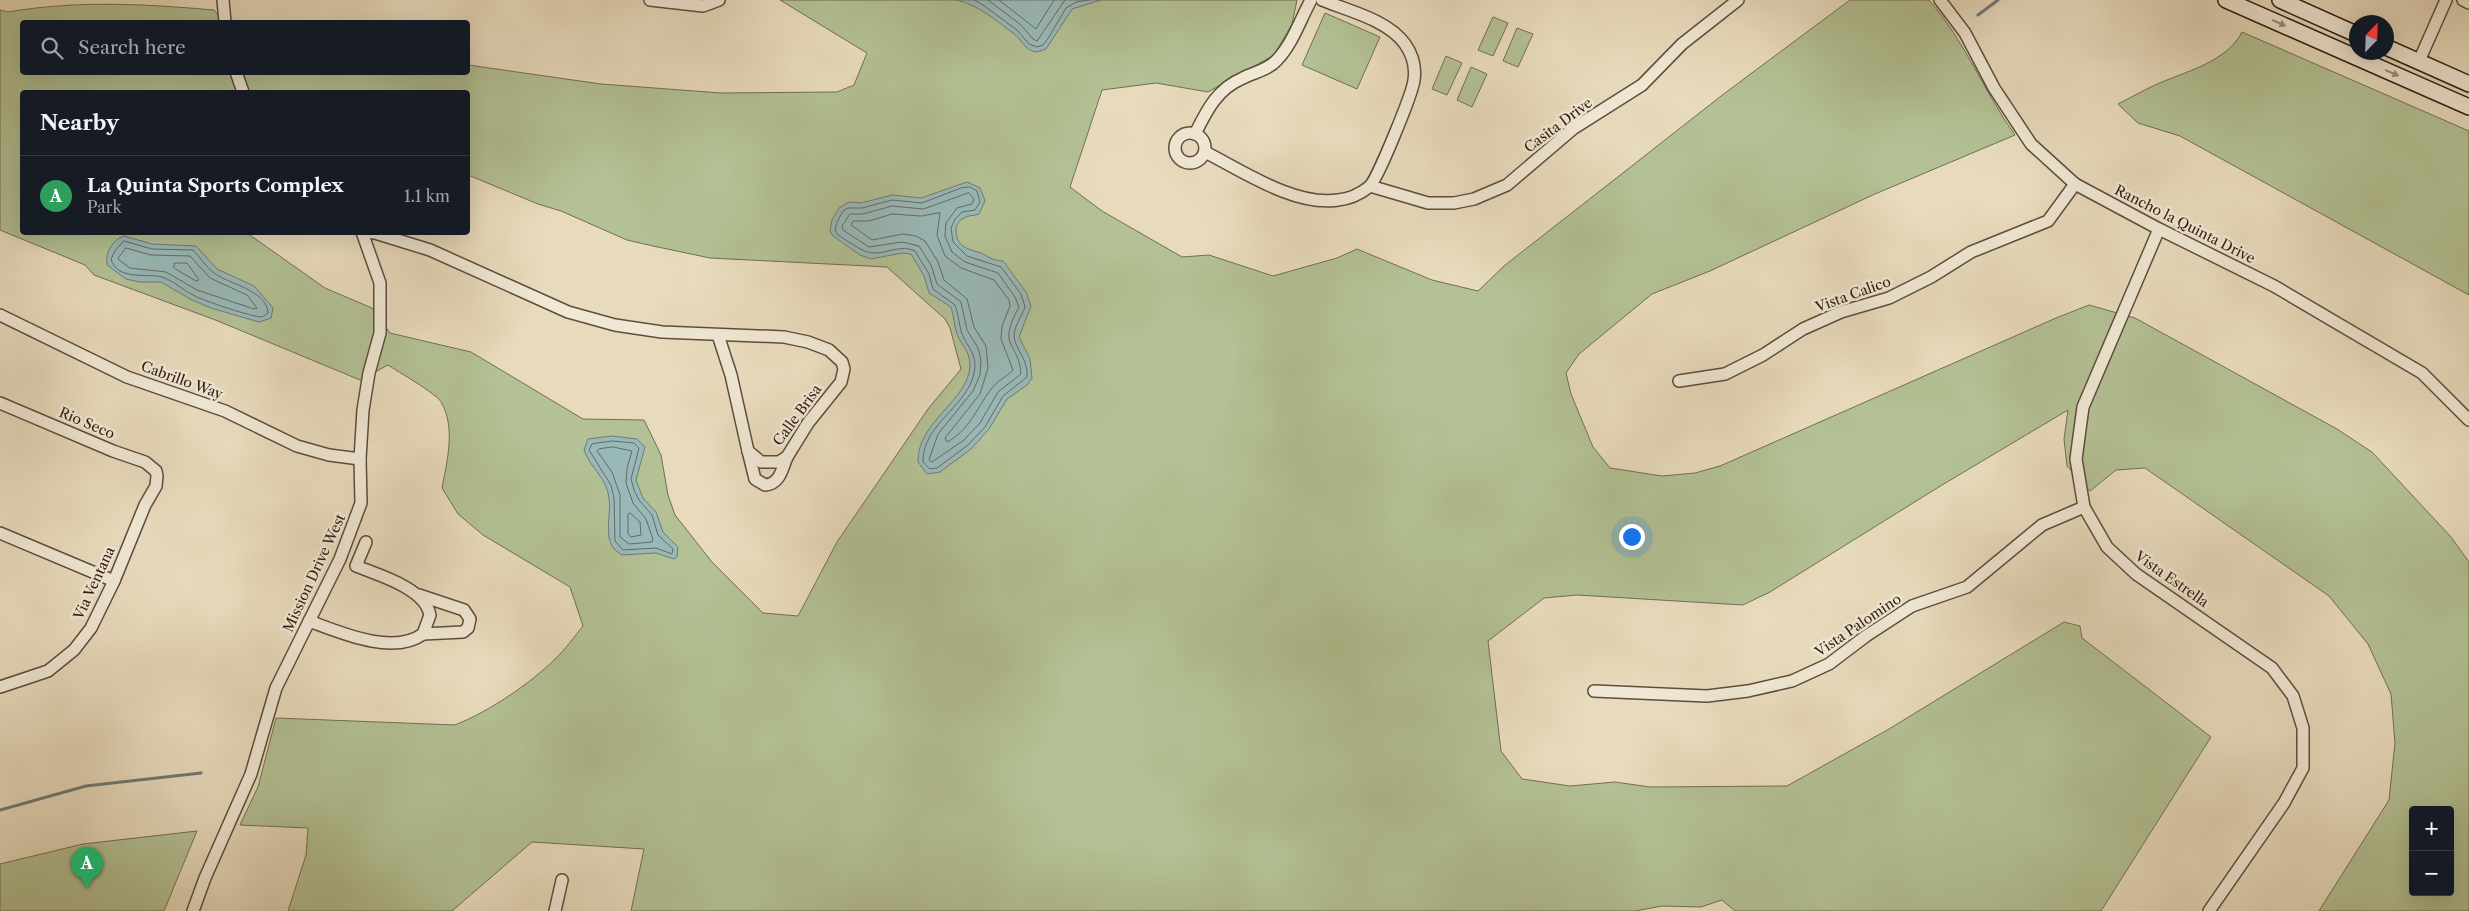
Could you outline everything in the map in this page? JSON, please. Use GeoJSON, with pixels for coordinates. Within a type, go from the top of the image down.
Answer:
{"type":"FeatureCollection","features":[{"type":"Feature","properties":{"kind":"main road"},"geometry":{"type":"LineString","coordinates":[[2226,0],[2469,106]]}},
{"type":"Feature","properties":{"kind":"main road"},"geometry":{"type":"LineString","coordinates":[[2280,0],[2349,31]]}},
{"type":"Feature","properties":{"kind":"main road"},"geometry":{"type":"LineString","coordinates":[[2394,50],[2469,84]]}},
{"type":"Feature","properties":{"kind":"main road"},"geometry":{"type":"LineString","coordinates":[[2411,81],[2419,61]]}},
{"type":"Feature","properties":{"kind":"street"},"geometry":{"type":"LineString","coordinates":[[223,0],[225,20]]}},
{"type":"Feature","properties":{"kind":"street"},"geometry":{"type":"LineString","coordinates":[[650,0],[703,6],[719,0]]}},
{"type":"Feature","properties":{"kind":"street"},"geometry":{"type":"LineString","coordinates":[[1195,134],[1211,103],[1222,90],[1269,67],[1277,60],[1290,42],[1311,0]]}},
{"type":"Feature","properties":{"kind":"street"},"geometry":{"type":"LineString","coordinates":[[1204,152],[1231,168],[1270,185],[1315,200],[1337,200],[1353,197],[1370,186],[1407,104],[1414,79],[1413,61],[1404,43],[1393,32],[1322,0]]}},
{"type":"Feature","properties":{"kind":"street","name":"Casita Drive"},"geometry":{"type":"LineString","coordinates":[[1370,186],[1428,203],[1454,203],[1474,199],[1507,185],[1574,128],[1642,85],[1682,44],[1738,0]]}},
{"type":"Feature","properties":{"kind":"street","name":"Rancho la Quinta Drive"},"geometry":{"type":"LineString","coordinates":[[1940,0],[1965,33],[1994,88],[2031,144],[2075,184],[2159,229],[2274,286],[2422,373],[2469,420]]}},
{"type":"Feature","properties":{"kind":"street"},"geometry":{"type":"LineString","coordinates":[[2419,61],[2446,0]]}},
{"type":"Feature","properties":{"kind":"street"},"geometry":{"type":"LineString","coordinates":[[2463,0],[2469,3]]}},
{"type":"Feature","properties":{"kind":"street"},"geometry":{"type":"LineString","coordinates":[[237,75],[242,90]]}},
{"type":"Feature","properties":{"kind":"street"},"geometry":{"type":"LineString","coordinates":[[1184,134],[1195,134],[1203,141],[1204,152],[1201,159],[1191,163],[1183,162],[1175,150],[1178,139],[1184,134]]}},
{"type":"Feature","properties":{"kind":"street","name":"Vista Calico"},"geometry":{"type":"LineString","coordinates":[[1679,381],[1725,374],[1763,355],[1803,329],[1840,312],[1889,298],[1931,277],[1971,252],[2048,221],[2075,184]]}},
{"type":"Feature","properties":{"kind":"street","name":"Vista Estrella"},"geometry":{"type":"LineString","coordinates":[[2159,229],[2083,407],[2076,459],[2084,507],[2107,548],[2136,574],[2272,668],[2293,696],[2303,728],[2303,768],[2284,803],[2209,911]]}},
{"type":"Feature","properties":{"kind":"street","name":"Mission Drive West"},"geometry":{"type":"LineString","coordinates":[[193,911],[205,878],[252,774],[276,688],[340,559],[361,503],[360,459],[369,373],[380,332],[380,283],[365,235]]}},
{"type":"Feature","properties":{"kind":"street","name":"Calle Brisa"},"geometry":{"type":"LineString","coordinates":[[382,235],[447,256],[568,312],[615,325],[662,332],[754,335],[808,342],[829,350],[842,362],[844,369],[841,382],[808,423],[787,457],[779,462],[761,462],[748,451]]}},
{"type":"Feature","properties":{"kind":"street","name":"Cabrillo Way"},"geometry":{"type":"LineString","coordinates":[[0,315],[121,374],[225,411],[303,448],[330,455],[360,459]]}},
{"type":"Feature","properties":{"kind":"street"},"geometry":{"type":"LineString","coordinates":[[718,335],[731,375],[755,479],[765,485],[775,482],[787,457]]}},
{"type":"Feature","properties":{"kind":"street","name":"Rio Seco"},"geometry":{"type":"LineString","coordinates":[[0,403],[113,451],[145,462],[156,471],[157,476]]}},
{"type":"Feature","properties":{"kind":"street","name":"Via Ventana"},"geometry":{"type":"LineString","coordinates":[[0,687],[48,671],[67,656],[91,628],[114,581],[145,505],[156,486],[157,476]]}},
{"type":"Feature","properties":{"kind":"street","name":"Vista Palomino"},"geometry":{"type":"LineString","coordinates":[[1594,691],[1708,696],[1748,691],[1792,681],[1829,664],[1866,636],[1912,606],[1967,587],[2042,525],[2084,507]]}},
{"type":"Feature","properties":{"kind":"street"},"geometry":{"type":"LineString","coordinates":[[0,532],[114,581]]}},
{"type":"Feature","properties":{"kind":"street"},"geometry":{"type":"LineString","coordinates":[[366,542],[356,566],[402,585],[424,602],[429,609],[429,622],[423,634]]}},
{"type":"Feature","properties":{"kind":"street"},"geometry":{"type":"LineString","coordinates":[[309,621],[349,636],[376,641],[409,641],[423,634],[464,632],[468,628],[470,619],[464,610],[413,592]]}},
{"type":"Feature","properties":{"kind":"street"},"geometry":{"type":"LineString","coordinates":[[556,911],[562,880]]}},
{"type":"Feature","properties":{"kind":"green space"},"geometry":{"type":"Polygon","coordinates":[[[780,0],[1297,0],[1292,24],[1274,55],[1208,92],[1156,83],[1102,90],[1070,187],[1102,211],[1182,257],[1209,255],[1273,276],[1337,258],[1357,249],[1432,280],[1478,291],[1504,266],[1725,93],[1850,0],[1929,0],[1964,49],[2015,135],[1875,194],[1710,271],[1652,294],[1579,354],[1566,373],[1571,394],[1593,447],[1610,468],[1662,476],[1695,473],[1720,466],[2089,305],[2135,318],[2337,429],[2372,452],[2451,537],[2469,562],[2469,911],[2319,911],[2389,800],[2395,743],[2391,694],[2368,644],[2329,596],[2145,468],[2116,470],[2090,491],[2067,466],[2064,439],[2068,410],[1942,485],[1770,592],[1743,605],[1577,595],[1544,598],[1488,641],[1501,751],[1522,779],[1570,786],[1615,782],[1650,787],[1787,786],[1889,729],[2064,622],[2080,626],[2082,638],[2211,737],[2101,911],[1735,911],[1722,900],[1701,907],[1662,906],[1635,911],[631,911],[644,849],[532,842],[452,911],[288,911],[306,855],[308,828],[240,825],[258,787],[276,718],[455,725],[495,705],[533,678],[566,648],[583,626],[570,587],[483,535],[458,514],[442,488],[449,444],[446,412],[438,398],[425,388],[388,365],[360,380],[218,321],[94,275],[85,265],[0,230],[0,10],[8,12],[34,8],[111,4],[162,6],[214,10],[222,20],[20,20],[20,75],[470,75],[470,65],[601,84],[721,93],[837,92],[854,85],[867,53],[780,0]],[[20,90],[20,235],[250,235],[325,288],[372,308],[390,333],[471,352],[583,419],[644,420],[661,455],[668,495],[675,515],[712,562],[763,613],[798,616],[837,542],[928,409],[961,369],[950,328],[945,319],[887,267],[710,258],[627,240],[561,211],[538,204],[470,176],[470,90],[20,90]]]}},
{"type":"Feature","properties":{"kind":"green space"},"geometry":{"type":"Polygon","coordinates":[[[1325,13],[1380,37],[1357,89],[1302,65],[1325,13]]]}},
{"type":"Feature","properties":{"kind":"green space"},"geometry":{"type":"Polygon","coordinates":[[[1493,17],[1508,23],[1493,56],[1478,50],[1493,17]]]}},
{"type":"Feature","properties":{"kind":"green space"},"geometry":{"type":"Polygon","coordinates":[[[1517,28],[1533,34],[1518,67],[1503,61],[1517,28]]]}},
{"type":"Feature","properties":{"kind":"green space"},"geometry":{"type":"Polygon","coordinates":[[[2242,32],[2469,131],[2469,295],[2180,136],[2138,123],[2118,104],[2155,85],[2216,59],[2235,42],[2242,32]]]}},
{"type":"Feature","properties":{"kind":"green space"},"geometry":{"type":"Polygon","coordinates":[[[1446,56],[1462,63],[1447,95],[1432,89],[1446,56]]]}},
{"type":"Feature","properties":{"kind":"green space"},"geometry":{"type":"Polygon","coordinates":[[[1471,67],[1487,74],[1472,107],[1457,100],[1471,67]]]}},
{"type":"Feature","properties":{"kind":"green space"},"geometry":{"type":"Polygon","coordinates":[[[197,831],[164,911],[0,911],[0,864],[83,844],[197,831]]]}},
{"type":"Feature","properties":{"kind":"water"},"geometry":{"type":"Polygon","coordinates":[[[956,0],[1101,0],[1072,9],[1046,49],[1037,52],[1029,49],[1016,36],[972,5],[956,0]]]}},
{"type":"Feature","properties":{"kind":"water"},"geometry":{"type":"Polygon","coordinates":[[[967,182],[980,188],[985,201],[979,214],[966,217],[958,223],[956,235],[960,243],[966,248],[995,260],[1003,261],[1026,292],[1031,306],[1019,337],[1030,359],[1032,378],[1027,385],[1007,399],[989,429],[971,449],[940,472],[927,474],[918,462],[920,448],[934,423],[961,390],[967,378],[970,365],[967,352],[957,334],[951,307],[929,293],[924,276],[911,254],[902,253],[871,259],[860,255],[833,236],[830,231],[832,220],[839,208],[849,202],[861,203],[892,195],[921,198],[967,182]]]}},
{"type":"Feature","properties":{"kind":"water"},"geometry":{"type":"Polygon","coordinates":[[[124,236],[152,244],[196,246],[217,269],[254,286],[273,308],[271,318],[259,322],[211,308],[192,300],[161,282],[140,282],[126,279],[107,265],[107,256],[110,248],[124,236]]]}},
{"type":"Feature","properties":{"kind":"water"},"geometry":{"type":"Polygon","coordinates":[[[612,436],[637,439],[645,447],[636,480],[643,498],[656,512],[663,532],[678,547],[677,557],[674,559],[656,553],[622,555],[611,544],[608,530],[610,505],[608,491],[584,450],[588,439],[612,436]]]}},
{"type":"Feature","properties":{"kind":"waterway"},"geometry":{"type":"LineString","coordinates":[[1978,15],[1998,0]]}},
{"type":"Feature","properties":{"kind":"waterway"},"geometry":{"type":"LineString","coordinates":[[0,810],[86,786],[201,773]]}},
{"type":"Feature","properties":{"kind":"place","name":"La Quinta Sports Complex"},"geometry":{"type":"Point","coordinates":[87,888]}}]}
